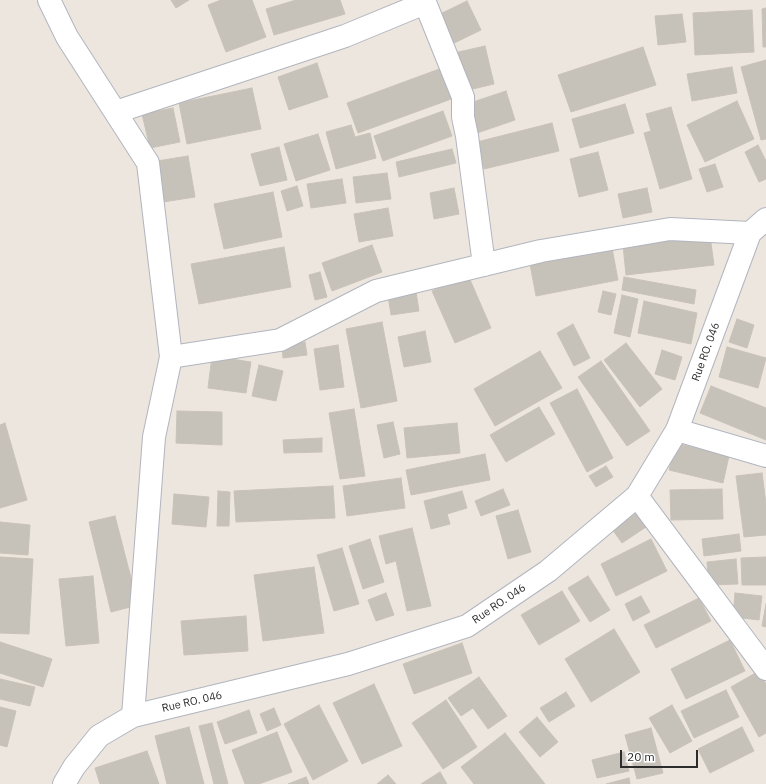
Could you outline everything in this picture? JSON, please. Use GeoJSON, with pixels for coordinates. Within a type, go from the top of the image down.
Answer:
{"type":"FeatureCollection","features":[{"type":"Feature","properties":{"kind":"street"},"geometry":{"type":"LineString","coordinates":[[50,0],[67,37],[148,164],[171,357],[154,437],[133,716]]}},
{"type":"Feature","properties":{"kind":"street"},"geometry":{"type":"LineString","coordinates":[[116,112],[345,36],[424,2],[463,97],[463,117],[467,136],[484,265]]}},
{"type":"Feature","properties":{"kind":"street","name":"Rue RO. 046"},"geometry":{"type":"LineString","coordinates":[[64,784],[74,767],[99,736],[133,716],[348,664],[467,626],[548,570],[637,496],[677,430],[750,233],[766,219]]}},
{"type":"Feature","properties":{"kind":"street"},"geometry":{"type":"LineString","coordinates":[[171,357],[280,340],[376,291],[541,251],[670,229],[750,233]]}},
{"type":"Feature","properties":{"kind":"street"},"geometry":{"type":"LineString","coordinates":[[677,430],[766,456]]}},
{"type":"Feature","properties":{"kind":"street"},"geometry":{"type":"LineString","coordinates":[[637,496],[766,669]]}},
{"type":"Feature","properties":{"kind":"building"},"geometry":{"type":"Polygon","coordinates":[[[171,0],[189,0],[176,8],[171,0]]]}},
{"type":"Feature","properties":{"kind":"building"},"geometry":{"type":"Polygon","coordinates":[[[221,0],[252,0],[266,37],[226,52],[208,5],[221,0]]]}},
{"type":"Feature","properties":{"kind":"building"},"geometry":{"type":"Polygon","coordinates":[[[296,0],[340,0],[345,14],[274,35],[266,9],[296,0]]]}},
{"type":"Feature","properties":{"kind":"building"},"geometry":{"type":"Polygon","coordinates":[[[467,1],[481,30],[448,46],[434,17],[467,1]]]}},
{"type":"Feature","properties":{"kind":"building"},"geometry":{"type":"Polygon","coordinates":[[[766,8],[766,47],[763,47],[762,9],[766,8]]]}},
{"type":"Feature","properties":{"kind":"building"},"geometry":{"type":"Polygon","coordinates":[[[752,10],[754,52],[695,55],[693,13],[752,10]]]}},
{"type":"Feature","properties":{"kind":"building"},"geometry":{"type":"Polygon","coordinates":[[[682,14],[686,42],[658,45],[655,16],[682,14]]]}},
{"type":"Feature","properties":{"kind":"building"},"geometry":{"type":"Polygon","coordinates":[[[485,46],[494,84],[464,91],[454,53],[485,46]]]}},
{"type":"Feature","properties":{"kind":"building"},"geometry":{"type":"Polygon","coordinates":[[[643,47],[656,85],[571,112],[558,75],[643,47]]]}},
{"type":"Feature","properties":{"kind":"building"},"geometry":{"type":"Polygon","coordinates":[[[766,60],[766,139],[761,140],[741,67],[766,60]]]}},
{"type":"Feature","properties":{"kind":"building"},"geometry":{"type":"Polygon","coordinates":[[[317,63],[328,97],[289,110],[278,77],[317,63]]]}},
{"type":"Feature","properties":{"kind":"building"},"geometry":{"type":"Polygon","coordinates":[[[732,67],[737,93],[692,101],[687,74],[732,67]]]}},
{"type":"Feature","properties":{"kind":"building"},"geometry":{"type":"Polygon","coordinates":[[[442,68],[454,98],[358,133],[347,103],[442,68]]]}},
{"type":"Feature","properties":{"kind":"building"},"geometry":{"type":"Polygon","coordinates":[[[252,88],[261,129],[187,144],[179,103],[252,88]]]}},
{"type":"Feature","properties":{"kind":"building"},"geometry":{"type":"Polygon","coordinates":[[[506,91],[515,120],[474,134],[464,105],[506,91]]]}},
{"type":"Feature","properties":{"kind":"building"},"geometry":{"type":"Polygon","coordinates":[[[737,101],[754,139],[705,162],[687,125],[737,101]]]}},
{"type":"Feature","properties":{"kind":"building"},"geometry":{"type":"Polygon","coordinates":[[[625,104],[634,133],[580,148],[572,119],[625,104]]]}},
{"type":"Feature","properties":{"kind":"building"},"geometry":{"type":"Polygon","coordinates":[[[671,107],[692,179],[660,189],[644,133],[651,131],[646,114],[671,107]]]}},
{"type":"Feature","properties":{"kind":"building"},"geometry":{"type":"Polygon","coordinates":[[[173,108],[180,142],[150,148],[142,114],[173,108]]]}},
{"type":"Feature","properties":{"kind":"building"},"geometry":{"type":"Polygon","coordinates":[[[443,111],[452,136],[383,161],[374,136],[443,111]]]}},
{"type":"Feature","properties":{"kind":"building"},"geometry":{"type":"Polygon","coordinates":[[[552,123],[559,151],[484,169],[477,142],[552,123]]]}},
{"type":"Feature","properties":{"kind":"building"},"geometry":{"type":"Polygon","coordinates":[[[351,125],[355,137],[370,133],[376,158],[336,169],[326,132],[351,125]]]}},
{"type":"Feature","properties":{"kind":"building"},"geometry":{"type":"Polygon","coordinates":[[[318,134],[330,170],[296,181],[284,144],[318,134]]]}},
{"type":"Feature","properties":{"kind":"building"},"geometry":{"type":"Polygon","coordinates":[[[758,145],[766,161],[766,179],[759,182],[745,152],[758,145]]]}},
{"type":"Feature","properties":{"kind":"building"},"geometry":{"type":"Polygon","coordinates":[[[279,147],[287,180],[260,186],[251,154],[279,147]]]}},
{"type":"Feature","properties":{"kind":"building"},"geometry":{"type":"Polygon","coordinates":[[[452,149],[456,163],[399,177],[396,162],[452,149]]]}},
{"type":"Feature","properties":{"kind":"building"},"geometry":{"type":"Polygon","coordinates":[[[598,152],[608,190],[579,197],[570,159],[598,152]]]}},
{"type":"Feature","properties":{"kind":"building"},"geometry":{"type":"Polygon","coordinates":[[[188,156],[195,197],[163,202],[157,161],[188,156]]]}},
{"type":"Feature","properties":{"kind":"building"},"geometry":{"type":"Polygon","coordinates":[[[715,164],[723,187],[707,192],[699,169],[715,164]]]}},
{"type":"Feature","properties":{"kind":"building"},"geometry":{"type":"Polygon","coordinates":[[[387,173],[391,199],[356,203],[353,177],[387,173]]]}},
{"type":"Feature","properties":{"kind":"building"},"geometry":{"type":"Polygon","coordinates":[[[342,179],[346,203],[311,208],[307,184],[342,179]]]}},
{"type":"Feature","properties":{"kind":"building"},"geometry":{"type":"Polygon","coordinates":[[[297,186],[303,206],[287,211],[281,191],[297,186]]]}},
{"type":"Feature","properties":{"kind":"building"},"geometry":{"type":"Polygon","coordinates":[[[454,188],[459,214],[434,219],[430,193],[454,188]]]}},
{"type":"Feature","properties":{"kind":"building"},"geometry":{"type":"Polygon","coordinates":[[[647,188],[652,212],[623,218],[618,194],[647,188]]]}},
{"type":"Feature","properties":{"kind":"building"},"geometry":{"type":"Polygon","coordinates":[[[273,192],[282,237],[224,249],[214,204],[273,192]]]}},
{"type":"Feature","properties":{"kind":"building"},"geometry":{"type":"Polygon","coordinates":[[[388,208],[393,236],[359,242],[354,214],[388,208]]]}},
{"type":"Feature","properties":{"kind":"building"},"geometry":{"type":"Polygon","coordinates":[[[710,236],[714,265],[626,275],[623,245],[710,236]]]}},
{"type":"Feature","properties":{"kind":"building"},"geometry":{"type":"Polygon","coordinates":[[[372,245],[382,272],[332,291],[322,263],[372,245]]]}},
{"type":"Feature","properties":{"kind":"building"},"geometry":{"type":"Polygon","coordinates":[[[284,247],[291,287],[199,304],[191,264],[284,247]]]}},
{"type":"Feature","properties":{"kind":"building"},"geometry":{"type":"Polygon","coordinates":[[[612,248],[618,280],[536,296],[530,264],[612,248]]]}},
{"type":"Feature","properties":{"kind":"building"},"geometry":{"type":"Polygon","coordinates":[[[320,272],[327,297],[315,300],[309,275],[320,272]]]}},
{"type":"Feature","properties":{"kind":"building"},"geometry":{"type":"Polygon","coordinates":[[[468,275],[491,328],[455,343],[432,291],[468,275]]]}},
{"type":"Feature","properties":{"kind":"building"},"geometry":{"type":"Polygon","coordinates":[[[624,277],[696,290],[694,304],[622,290],[624,277]]]}},
{"type":"Feature","properties":{"kind":"building"},"geometry":{"type":"Polygon","coordinates":[[[603,291],[616,294],[611,315],[598,312],[603,291]]]}},
{"type":"Feature","properties":{"kind":"building"},"geometry":{"type":"Polygon","coordinates":[[[416,292],[419,311],[391,315],[388,296],[416,292]]]}},
{"type":"Feature","properties":{"kind":"building"},"geometry":{"type":"Polygon","coordinates":[[[622,295],[638,299],[630,337],[614,333],[622,295]]]}},
{"type":"Feature","properties":{"kind":"building"},"geometry":{"type":"Polygon","coordinates":[[[644,301],[697,313],[691,344],[638,333],[644,301]]]}},
{"type":"Feature","properties":{"kind":"building"},"geometry":{"type":"Polygon","coordinates":[[[737,319],[754,325],[747,348],[729,342],[737,319]]]}},
{"type":"Feature","properties":{"kind":"building"},"geometry":{"type":"Polygon","coordinates":[[[382,322],[397,401],[361,408],[346,329],[382,322]]]}},
{"type":"Feature","properties":{"kind":"building"},"geometry":{"type":"Polygon","coordinates":[[[573,324],[590,358],[574,366],[557,333],[573,324]]]}},
{"type":"Feature","properties":{"kind":"building"},"geometry":{"type":"Polygon","coordinates":[[[425,331],[431,362],[404,367],[398,337],[425,331]]]}},
{"type":"Feature","properties":{"kind":"building"},"geometry":{"type":"Polygon","coordinates":[[[305,342],[307,355],[283,358],[282,344],[305,342]]]}},
{"type":"Feature","properties":{"kind":"building"},"geometry":{"type":"Polygon","coordinates":[[[626,343],[662,389],[640,407],[604,360],[626,343]]]}},
{"type":"Feature","properties":{"kind":"building"},"geometry":{"type":"Polygon","coordinates":[[[338,345],[344,387],[320,390],[314,349],[338,345]]]}},
{"type":"Feature","properties":{"kind":"building"},"geometry":{"type":"Polygon","coordinates":[[[727,347],[766,358],[758,388],[719,377],[727,347]]]}},
{"type":"Feature","properties":{"kind":"building"},"geometry":{"type":"Polygon","coordinates":[[[662,350],[682,357],[675,380],[655,374],[662,350]]]}},
{"type":"Feature","properties":{"kind":"building"},"geometry":{"type":"Polygon","coordinates":[[[540,351],[562,388],[495,426],[474,389],[540,351]]]}},
{"type":"Feature","properties":{"kind":"building"},"geometry":{"type":"Polygon","coordinates":[[[212,356],[251,362],[246,393],[208,388],[212,356]]]}},
{"type":"Feature","properties":{"kind":"building"},"geometry":{"type":"Polygon","coordinates":[[[601,361],[650,431],[627,446],[578,377],[601,361]]]}},
{"type":"Feature","properties":{"kind":"building"},"geometry":{"type":"Polygon","coordinates":[[[259,365],[283,371],[276,401],[252,396],[259,365]]]}},
{"type":"Feature","properties":{"kind":"building"},"geometry":{"type":"Polygon","coordinates":[[[711,386],[766,408],[766,440],[700,413],[711,386]]]}},
{"type":"Feature","properties":{"kind":"building"},"geometry":{"type":"Polygon","coordinates":[[[577,389],[613,458],[587,472],[550,403],[577,389]]]}},
{"type":"Feature","properties":{"kind":"building"},"geometry":{"type":"Polygon","coordinates":[[[539,407],[555,434],[506,462],[490,435],[539,407]]]}},
{"type":"Feature","properties":{"kind":"building"},"geometry":{"type":"Polygon","coordinates":[[[354,409],[365,476],[340,479],[329,413],[354,409]]]}},
{"type":"Feature","properties":{"kind":"building"},"geometry":{"type":"Polygon","coordinates":[[[177,411],[222,412],[222,445],[176,443],[177,411]]]}},
{"type":"Feature","properties":{"kind":"building"},"geometry":{"type":"Polygon","coordinates":[[[393,422],[400,454],[384,458],[377,425],[393,422]]]}},
{"type":"Feature","properties":{"kind":"building"},"geometry":{"type":"Polygon","coordinates":[[[5,423],[27,500],[0,508],[0,425],[5,423]]]}},
{"type":"Feature","properties":{"kind":"building"},"geometry":{"type":"Polygon","coordinates":[[[457,423],[460,453],[407,458],[404,428],[457,423]]]}},
{"type":"Feature","properties":{"kind":"building"},"geometry":{"type":"Polygon","coordinates":[[[322,438],[322,452],[284,453],[283,440],[322,438]]]}},
{"type":"Feature","properties":{"kind":"building"},"geometry":{"type":"Polygon","coordinates":[[[675,443],[729,456],[723,483],[669,470],[675,443]]]}},
{"type":"Feature","properties":{"kind":"building"},"geometry":{"type":"Polygon","coordinates":[[[485,454],[490,480],[411,495],[406,470],[485,454]]]}},
{"type":"Feature","properties":{"kind":"building"},"geometry":{"type":"Polygon","coordinates":[[[606,466],[613,477],[596,487],[589,476],[606,466]]]}},
{"type":"Feature","properties":{"kind":"building"},"geometry":{"type":"Polygon","coordinates":[[[762,473],[766,504],[766,535],[744,537],[736,476],[762,473]]]}},
{"type":"Feature","properties":{"kind":"building"},"geometry":{"type":"Polygon","coordinates":[[[401,478],[405,508],[347,516],[343,486],[401,478]]]}},
{"type":"Feature","properties":{"kind":"building"},"geometry":{"type":"Polygon","coordinates":[[[333,486],[335,518],[236,522],[234,491],[333,486]]]}},
{"type":"Feature","properties":{"kind":"building"},"geometry":{"type":"Polygon","coordinates":[[[503,489],[510,505],[481,516],[475,501],[503,489]]]}},
{"type":"Feature","properties":{"kind":"building"},"geometry":{"type":"Polygon","coordinates":[[[722,489],[723,519],[671,520],[670,490],[722,489]]]}},
{"type":"Feature","properties":{"kind":"building"},"geometry":{"type":"Polygon","coordinates":[[[218,491],[230,492],[229,526],[217,526],[218,491]]]}},
{"type":"Feature","properties":{"kind":"building"},"geometry":{"type":"Polygon","coordinates":[[[462,491],[467,508],[447,514],[450,524],[431,529],[424,501],[462,491]]]}},
{"type":"Feature","properties":{"kind":"building"},"geometry":{"type":"Polygon","coordinates":[[[174,494],[209,497],[206,527],[172,524],[174,494]]]}},
{"type":"Feature","properties":{"kind":"building"},"geometry":{"type":"Polygon","coordinates":[[[518,510],[531,552],[508,559],[496,516],[518,510]]]}},
{"type":"Feature","properties":{"kind":"building"},"geometry":{"type":"Polygon","coordinates":[[[640,511],[649,525],[622,543],[612,529],[640,511]]]}},
{"type":"Feature","properties":{"kind":"building"},"geometry":{"type":"Polygon","coordinates":[[[115,516],[138,605],[111,612],[89,522],[115,516]]]}},
{"type":"Feature","properties":{"kind":"building"},"geometry":{"type":"Polygon","coordinates":[[[0,522],[30,525],[28,555],[0,553],[0,522]]]}},
{"type":"Feature","properties":{"kind":"building"},"geometry":{"type":"Polygon","coordinates":[[[412,528],[431,606],[407,611],[396,561],[386,564],[379,536],[412,528]]]}},
{"type":"Feature","properties":{"kind":"building"},"geometry":{"type":"Polygon","coordinates":[[[739,534],[741,551],[704,556],[702,539],[739,534]]]}},
{"type":"Feature","properties":{"kind":"building"},"geometry":{"type":"Polygon","coordinates":[[[370,539],[384,582],[363,589],[349,546],[370,539]]]}},
{"type":"Feature","properties":{"kind":"building"},"geometry":{"type":"Polygon","coordinates":[[[651,539],[667,571],[616,596],[601,564],[651,539]]]}},
{"type":"Feature","properties":{"kind":"building"},"geometry":{"type":"Polygon","coordinates":[[[342,548],[359,604],[334,611],[317,555],[342,548]]]}},
{"type":"Feature","properties":{"kind":"building"},"geometry":{"type":"Polygon","coordinates":[[[0,557],[33,559],[29,634],[0,633],[0,557]]]}},
{"type":"Feature","properties":{"kind":"building"},"geometry":{"type":"Polygon","coordinates":[[[766,557],[766,585],[742,585],[741,558],[766,557]]]}},
{"type":"Feature","properties":{"kind":"building"},"geometry":{"type":"Polygon","coordinates":[[[736,559],[738,584],[709,585],[707,562],[736,559]]]}},
{"type":"Feature","properties":{"kind":"building"},"geometry":{"type":"Polygon","coordinates":[[[314,567],[324,633],[263,641],[254,575],[314,567]]]}},
{"type":"Feature","properties":{"kind":"building"},"geometry":{"type":"Polygon","coordinates":[[[93,576],[99,643],[66,646],[59,579],[93,576]]]}},
{"type":"Feature","properties":{"kind":"building"},"geometry":{"type":"Polygon","coordinates":[[[588,576],[610,610],[590,622],[568,588],[588,576]]]}},
{"type":"Feature","properties":{"kind":"building"},"geometry":{"type":"Polygon","coordinates":[[[562,591],[580,621],[539,645],[521,615],[562,591]]]}},
{"type":"Feature","properties":{"kind":"building"},"geometry":{"type":"Polygon","coordinates":[[[386,593],[394,615],[376,621],[368,600],[386,593]]]}},
{"type":"Feature","properties":{"kind":"building"},"geometry":{"type":"Polygon","coordinates":[[[735,593],[762,596],[759,620],[733,617],[735,593]]]}},
{"type":"Feature","properties":{"kind":"building"},"geometry":{"type":"Polygon","coordinates":[[[641,596],[650,612],[633,621],[625,604],[641,596]]]}},
{"type":"Feature","properties":{"kind":"building"},"geometry":{"type":"Polygon","coordinates":[[[699,598],[711,621],[656,648],[644,625],[699,598]]]}},
{"type":"Feature","properties":{"kind":"building"},"geometry":{"type":"Polygon","coordinates":[[[766,604],[766,627],[762,626],[766,604]]]}},
{"type":"Feature","properties":{"kind":"building"},"geometry":{"type":"Polygon","coordinates":[[[246,616],[248,651],[184,655],[181,621],[246,616]]]}},
{"type":"Feature","properties":{"kind":"building"},"geometry":{"type":"Polygon","coordinates":[[[614,629],[640,672],[591,702],[565,659],[614,629]]]}},
{"type":"Feature","properties":{"kind":"building"},"geometry":{"type":"Polygon","coordinates":[[[730,640],[745,671],[686,699],[671,669],[730,640]]]}},
{"type":"Feature","properties":{"kind":"building"},"geometry":{"type":"Polygon","coordinates":[[[0,642],[52,659],[43,687],[0,673],[0,642]]]}},
{"type":"Feature","properties":{"kind":"building"},"geometry":{"type":"Polygon","coordinates":[[[462,643],[472,673],[414,694],[403,664],[462,643]]]}},
{"type":"Feature","properties":{"kind":"building"},"geometry":{"type":"Polygon","coordinates":[[[759,671],[766,684],[766,733],[759,737],[731,687],[759,671]]]}},
{"type":"Feature","properties":{"kind":"building"},"geometry":{"type":"Polygon","coordinates":[[[479,677],[507,716],[488,729],[473,708],[461,716],[448,698],[479,677]]]}},
{"type":"Feature","properties":{"kind":"building"},"geometry":{"type":"Polygon","coordinates":[[[0,679],[35,687],[30,706],[0,699],[0,679]]]}},
{"type":"Feature","properties":{"kind":"building"},"geometry":{"type":"Polygon","coordinates":[[[374,684],[402,746],[362,764],[333,703],[374,684]]]}},
{"type":"Feature","properties":{"kind":"building"},"geometry":{"type":"Polygon","coordinates":[[[726,690],[739,717],[694,738],[681,711],[726,690]]]}},
{"type":"Feature","properties":{"kind":"building"},"geometry":{"type":"Polygon","coordinates":[[[566,692],[575,706],[549,722],[540,708],[566,692]]]}},
{"type":"Feature","properties":{"kind":"building"},"geometry":{"type":"Polygon","coordinates":[[[446,700],[477,747],[443,769],[412,723],[446,700]]]}},
{"type":"Feature","properties":{"kind":"building"},"geometry":{"type":"Polygon","coordinates":[[[319,705],[348,761],[313,780],[284,724],[319,705]]]}},
{"type":"Feature","properties":{"kind":"building"},"geometry":{"type":"Polygon","coordinates":[[[672,705],[692,741],[670,753],[649,718],[672,705]]]}},
{"type":"Feature","properties":{"kind":"building"},"geometry":{"type":"Polygon","coordinates":[[[0,707],[16,711],[7,747],[0,745],[0,707]]]}},
{"type":"Feature","properties":{"kind":"building"},"geometry":{"type":"Polygon","coordinates":[[[274,708],[281,725],[267,731],[260,714],[274,708]]]}},
{"type":"Feature","properties":{"kind":"building"},"geometry":{"type":"Polygon","coordinates":[[[249,710],[257,733],[225,744],[217,722],[249,710]]]}},
{"type":"Feature","properties":{"kind":"building"},"geometry":{"type":"Polygon","coordinates":[[[537,717],[558,742],[540,757],[519,732],[537,717]]]}},
{"type":"Feature","properties":{"kind":"building"},"geometry":{"type":"Polygon","coordinates":[[[212,723],[228,784],[214,784],[199,726],[212,723]]]}},
{"type":"Feature","properties":{"kind":"building"},"geometry":{"type":"Polygon","coordinates":[[[189,727],[204,784],[167,784],[155,736],[189,727]]]}},
{"type":"Feature","properties":{"kind":"building"},"geometry":{"type":"Polygon","coordinates":[[[742,727],[754,751],[710,773],[698,749],[742,727]]]}},
{"type":"Feature","properties":{"kind":"building"},"geometry":{"type":"Polygon","coordinates":[[[651,728],[663,773],[637,779],[625,735],[651,728]]]}},
{"type":"Feature","properties":{"kind":"building"},"geometry":{"type":"Polygon","coordinates":[[[277,732],[292,772],[259,784],[245,784],[232,750],[277,732]]]}},
{"type":"Feature","properties":{"kind":"building"},"geometry":{"type":"Polygon","coordinates":[[[505,733],[545,784],[474,784],[461,767],[505,733]]]}},
{"type":"Feature","properties":{"kind":"building"},"geometry":{"type":"Polygon","coordinates":[[[147,751],[159,784],[100,784],[95,768],[147,751]]]}},
{"type":"Feature","properties":{"kind":"building"},"geometry":{"type":"Polygon","coordinates":[[[624,752],[629,771],[597,778],[592,760],[624,752]]]}},
{"type":"Feature","properties":{"kind":"building"},"geometry":{"type":"Polygon","coordinates":[[[440,772],[447,784],[421,784],[440,772]]]}},
{"type":"Feature","properties":{"kind":"building"},"geometry":{"type":"Polygon","coordinates":[[[388,775],[396,784],[377,784],[388,775]]]}},
{"type":"Feature","properties":{"kind":"building"},"geometry":{"type":"Polygon","coordinates":[[[306,777],[309,784],[288,784],[306,777]]]}},
{"type":"Feature","properties":{"kind":"building"},"geometry":{"type":"Polygon","coordinates":[[[629,778],[630,784],[606,784],[629,778]]]}}]}
